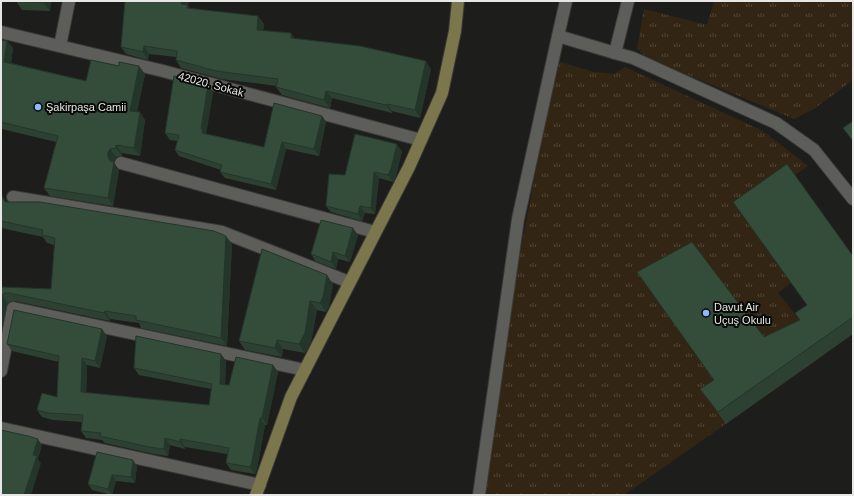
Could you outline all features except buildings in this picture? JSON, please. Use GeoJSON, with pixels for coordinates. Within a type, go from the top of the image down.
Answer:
{"type":"FeatureCollection","features":[{"type":"Feature","properties":{"kind":"main road"},"geometry":{"type":"LineString","coordinates":[[258,490],[291,397],[409,167],[442,93],[455,31],[458,1]]}},
{"type":"Feature","properties":{"kind":"street"},"geometry":{"type":"LineString","coordinates":[[60,46],[68,1]]}},
{"type":"Feature","properties":{"kind":"street"},"geometry":{"type":"LineString","coordinates":[[479,495],[518,218],[566,1]]}},
{"type":"Feature","properties":{"kind":"street"},"geometry":{"type":"LineString","coordinates":[[615,53],[628,1]]}},
{"type":"Feature","properties":{"kind":"street","name":"42020. Sokak"},"geometry":{"type":"LineString","coordinates":[[1,32],[163,71],[421,140]]}},
{"type":"Feature","properties":{"kind":"street"},"geometry":{"type":"LineString","coordinates":[[558,36],[633,58],[776,123],[814,150],[853,199]]}},
{"type":"Feature","properties":{"kind":"street"},"geometry":{"type":"LineString","coordinates":[[121,163],[375,232]]}},
{"type":"Feature","properties":{"kind":"street"},"geometry":{"type":"LineString","coordinates":[[13,197],[222,232],[349,282]]}},
{"type":"Feature","properties":{"kind":"street"},"geometry":{"type":"LineString","coordinates":[[1,371],[13,308],[305,370]]}},
{"type":"Feature","properties":{"kind":"street"},"geometry":{"type":"LineString","coordinates":[[1,428],[258,490]]}},
{"type":"Feature","properties":{"kind":"green space"},"geometry":{"type":"Polygon","coordinates":[[[714,1],[853,1],[853,80],[814,109],[794,119],[647,58],[637,49],[644,9],[707,25],[714,1]]]}},
{"type":"Feature","properties":{"kind":"green space"},"geometry":{"type":"Polygon","coordinates":[[[560,62],[594,72],[615,74],[625,67],[763,131],[808,166],[795,175],[791,283],[778,293],[803,324],[824,355],[624,495],[486,495],[515,281],[542,139],[560,62]]]}},
{"type":"Feature","properties":{"kind":"place","name":"Şakirpaşa Camii"},"geometry":{"type":"Point","coordinates":[38,107]}},
{"type":"Feature","properties":{"kind":"place","name":"Davut Air Uçuş Okulu"},"geometry":{"type":"Point","coordinates":[706,313]}}]}
